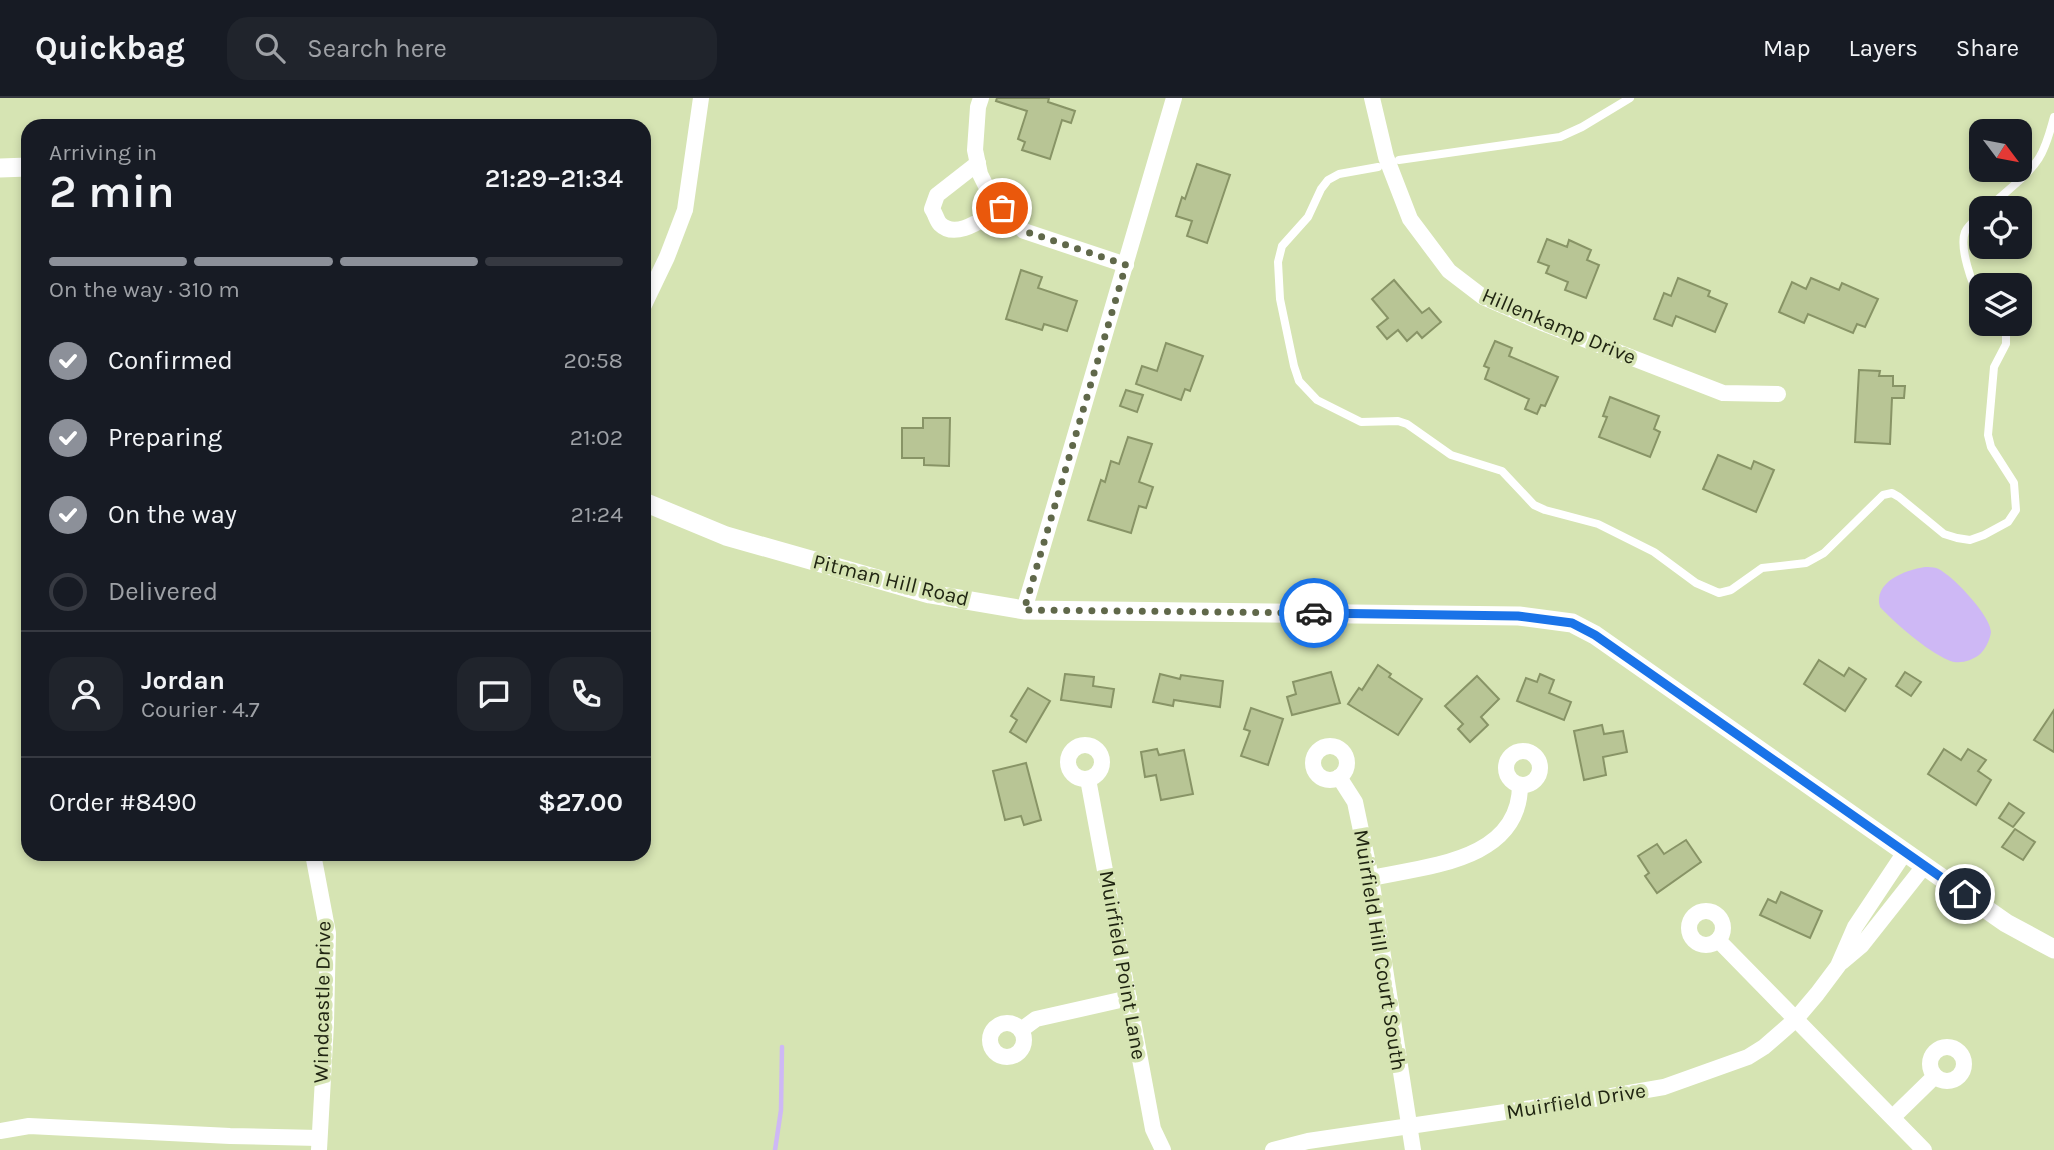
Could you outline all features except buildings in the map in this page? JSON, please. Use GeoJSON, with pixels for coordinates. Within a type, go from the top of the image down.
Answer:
{"type":"FeatureCollection","features":[{"type":"Feature","properties":{"kind":"street"},"geometry":{"type":"LineString","coordinates":[[651,290],[685,210],[701,98]]}},
{"type":"Feature","properties":{"kind":"street"},"geometry":{"type":"LineString","coordinates":[[981,98],[975,150],[980,174],[991,197],[1024,231],[1126,265]]}},
{"type":"Feature","properties":{"kind":"street"},"geometry":{"type":"LineString","coordinates":[[1024,610],[1174,98]]}},
{"type":"Feature","properties":{"kind":"street","name":"Hillenkamp Drive"},"geometry":{"type":"LineString","coordinates":[[1372,98],[1386,157],[1410,219],[1449,271],[1483,297],[1723,393],[1778,394]]}},
{"type":"Feature","properties":{"kind":"street"},"geometry":{"type":"LineString","coordinates":[[978,163],[937,195],[933,209],[940,224],[954,231],[968,228],[1002,208]]}},
{"type":"Feature","properties":{"kind":"street"},"geometry":{"type":"LineString","coordinates":[[0,168],[21,166]]}},
{"type":"Feature","properties":{"kind":"street","name":"Pitman Hill Road"},"geometry":{"type":"LineString","coordinates":[[651,505],[726,536],[930,594],[1024,610],[1518,616],[1572,623],[1604,641],[2006,923],[2054,949]]}},
{"type":"Feature","properties":{"kind":"street","name":"Muirfield Hill Court South"},"geometry":{"type":"LineString","coordinates":[[1339,777],[1355,802],[1371,878],[1413,1150]]}},
{"type":"Feature","properties":{"kind":"street","name":"Muirfield Point Lane"},"geometry":{"type":"LineString","coordinates":[[1088,779],[1153,1129],[1163,1150]]}},
{"type":"Feature","properties":{"kind":"street"},"geometry":{"type":"LineString","coordinates":[[1371,878],[1451,863],[1479,852],[1507,827],[1520,803],[1520,785]]}},
{"type":"Feature","properties":{"kind":"street","name":"Muirfield Drive"},"geometry":{"type":"LineString","coordinates":[[1838,966],[1854,927],[1905,852]]}},
{"type":"Feature","properties":{"kind":"street","name":"Windcastle Drive"},"geometry":{"type":"LineString","coordinates":[[314,861],[328,933],[326,1024],[318,1144]]}},
{"type":"Feature","properties":{"kind":"street","name":"Muirfield Drive"},"geometry":{"type":"LineString","coordinates":[[1273,1150],[1308,1141],[1664,1087],[1748,1057],[1795,1020],[1838,966],[1861,946],[1925,865]]}},
{"type":"Feature","properties":{"kind":"street"},"geometry":{"type":"LineString","coordinates":[[1718,940],[1924,1150]]}},
{"type":"Feature","properties":{"kind":"street"},"geometry":{"type":"LineString","coordinates":[[1021,1030],[1036,1019],[1129,998]]}},
{"type":"Feature","properties":{"kind":"street"},"geometry":{"type":"LineString","coordinates":[[1894,1117],[1935,1076]]}},
{"type":"Feature","properties":{"kind":"street"},"geometry":{"type":"LineString","coordinates":[[0,1131],[29,1126],[230,1136],[318,1144]]}},
{"type":"Feature","properties":{"kind":"lane"},"geometry":{"type":"LineString","coordinates":[[1399,160],[1560,137],[1630,98]]}},
{"type":"Feature","properties":{"kind":"lane"},"geometry":{"type":"LineString","coordinates":[[2001,196],[2028,172],[2039,157],[2054,117]]}},
{"type":"Feature","properties":{"kind":"lane"},"geometry":{"type":"LineString","coordinates":[[1378,167],[1339,174],[1328,180],[1308,217],[1282,246],[1277,276],[1284,322],[1299,381],[1307,391],[1333,409],[1361,422],[1398,421],[1407,424],[1451,455],[1503,471],[1534,505],[1598,524],[1654,552],[1696,583],[1719,593],[1731,590],[1762,568],[1806,563],[1824,553],[1883,495],[1892,493],[1899,497],[1944,534],[1957,538],[1977,538],[2008,522],[2016,510],[2014,483],[1991,447],[1988,435],[1994,367],[2006,344],[2006,336]]}},
{"type":"Feature","properties":{"kind":"lane"},"geometry":{"type":"LineString","coordinates":[[1969,225],[1963,238],[1971,273]]}},
{"type":"Feature","properties":{"kind":"shaded area"},"geometry":{"type":"Polygon","coordinates":[[[1925,567],[1936,568],[1951,578],[1985,616],[1991,632],[1985,648],[1976,657],[1956,662],[1939,656],[1880,607],[1879,598],[1886,584],[1900,574],[1925,567]]]}},
{"type":"Feature","properties":{"kind":"waterway"},"geometry":{"type":"LineString","coordinates":[[775,1150],[781,1110],[782,1047]]}},
{"type":"Feature","properties":{"kind":"way so far"},"geometry":{"type":"LineString","coordinates":[[1002,208],[1024,231],[1126,265],[1024,610],[1314,613]]}},
{"type":"Feature","properties":{"kind":"route"},"geometry":{"type":"LineString","coordinates":[[1314,613],[1518,616],[1572,623],[1595,635],[1965,894]]}}]}
